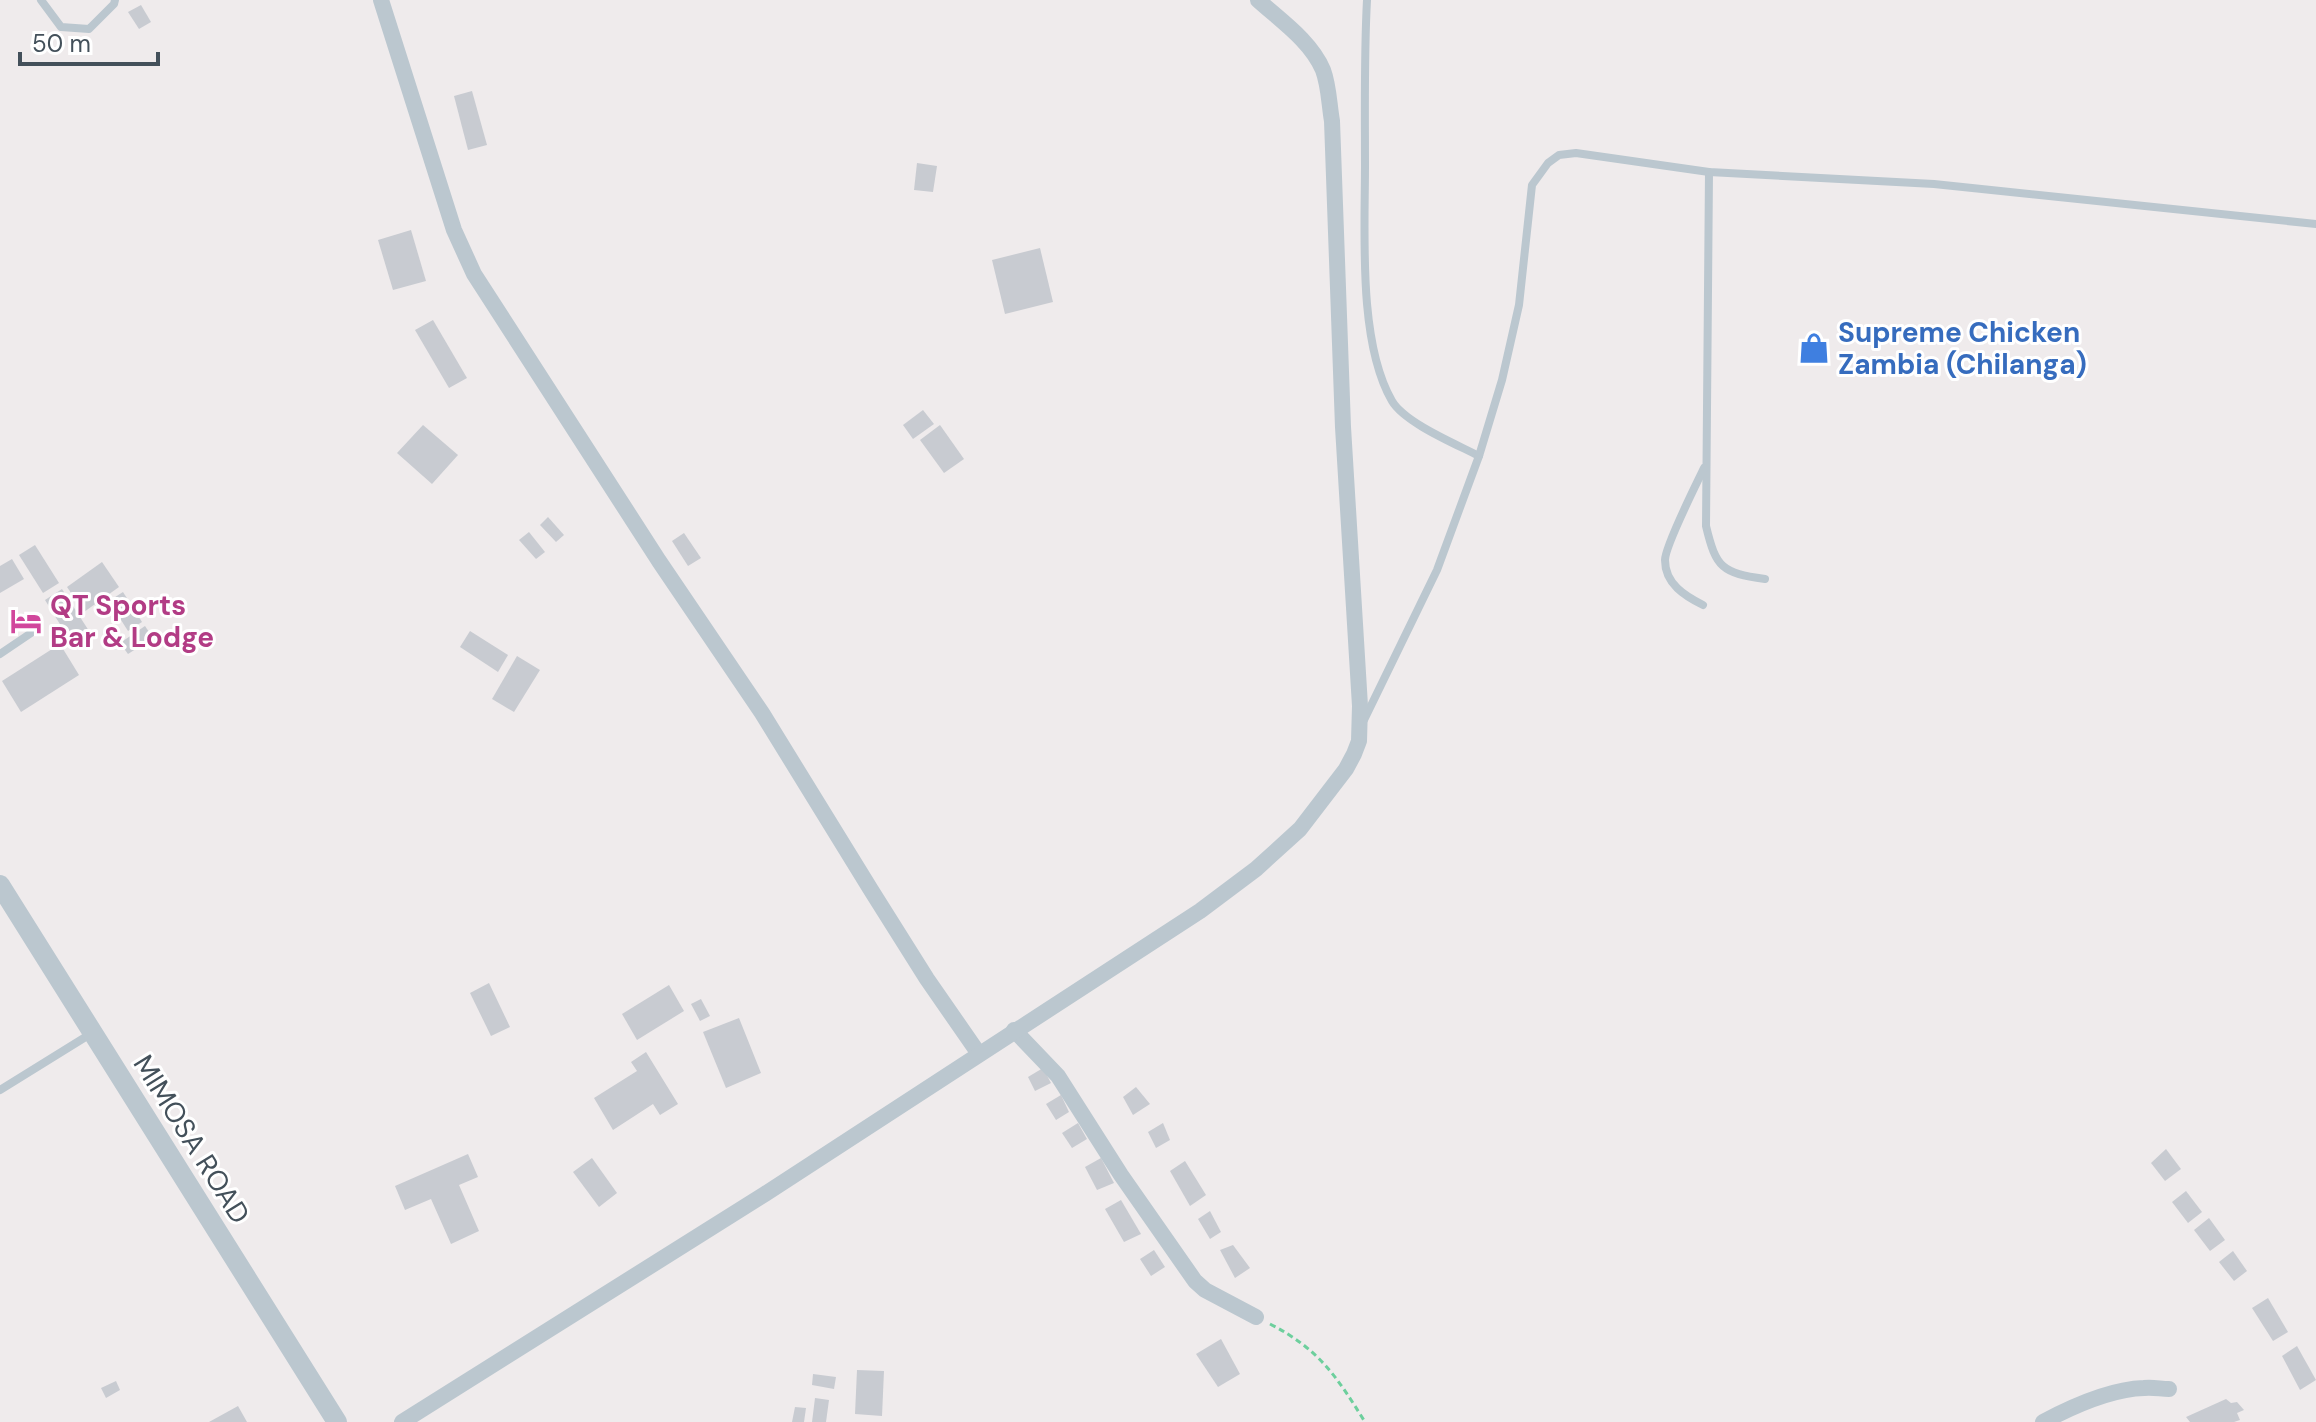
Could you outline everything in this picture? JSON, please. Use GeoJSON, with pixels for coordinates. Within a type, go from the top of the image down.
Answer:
{"type":"FeatureCollection","features":[{"type":"Feature","properties":{"kind":"street"},"geometry":{"type":"LineString","coordinates":[[381,0],[454,230],[474,274],[659,561],[762,713],[903,941],[979,1054]]}},
{"type":"Feature","properties":{"kind":"street"},"geometry":{"type":"LineString","coordinates":[[402,1422],[765,1194],[1200,911],[1256,869],[1300,829],[1346,769],[1359,741],[1360,728],[1343,427],[1330,107],[1319,61],[1309,47],[1258,0]]}},
{"type":"Feature","properties":{"kind":"street","name":"MIMOSA ROAD"},"geometry":{"type":"LineString","coordinates":[[0,885],[337,1422]]}},
{"type":"Feature","properties":{"kind":"street"},"geometry":{"type":"LineString","coordinates":[[1014,1030],[1058,1076],[1121,1175],[1195,1281],[1205,1290],[1256,1317]]}},
{"type":"Feature","properties":{"kind":"street"},"geometry":{"type":"LineString","coordinates":[[2043,1422],[2112,1394],[2144,1388],[2169,1389]]}},
{"type":"Feature","properties":{"kind":"lane"},"geometry":{"type":"LineString","coordinates":[[41,0],[61,27],[89,29],[115,0]]}},
{"type":"Feature","properties":{"kind":"lane"},"geometry":{"type":"LineString","coordinates":[[1367,0],[1367,312],[1374,352],[1393,401],[1403,415],[1479,456]]}},
{"type":"Feature","properties":{"kind":"lane"},"geometry":{"type":"LineString","coordinates":[[1360,728],[1437,570],[1479,456],[1502,380],[1519,305],[1532,185],[1548,163],[1559,155],[1576,153],[1709,172],[1934,184],[2316,224]]}},
{"type":"Feature","properties":{"kind":"lane"},"geometry":{"type":"LineString","coordinates":[[1709,172],[1706,526],[1712,553],[1726,569],[1738,575],[1765,579]]}},
{"type":"Feature","properties":{"kind":"lane"},"geometry":{"type":"LineString","coordinates":[[1703,605],[1683,595],[1670,579],[1665,559],[1706,464]]}},
{"type":"Feature","properties":{"kind":"lane"},"geometry":{"type":"LineString","coordinates":[[0,654],[37,629]]}},
{"type":"Feature","properties":{"kind":"lane"},"geometry":{"type":"LineString","coordinates":[[0,1090],[92,1032]]}},
{"type":"Feature","properties":{"kind":"path"},"geometry":{"type":"LineString","coordinates":[[1256,1317],[1299,1340],[1315,1354],[1341,1384],[1365,1422]]}},
{"type":"Feature","properties":{"kind":"building"},"geometry":{"type":"Polygon","coordinates":[[[141,5],[151,22],[139,29],[128,12],[141,5]]]}},
{"type":"Feature","properties":{"kind":"building"},"geometry":{"type":"Polygon","coordinates":[[[472,91],[487,145],[468,150],[454,96],[472,91]]]}},
{"type":"Feature","properties":{"kind":"building"},"geometry":{"type":"Polygon","coordinates":[[[917,163],[937,166],[933,192],[914,190],[917,163]]]}},
{"type":"Feature","properties":{"kind":"building"},"geometry":{"type":"Polygon","coordinates":[[[411,230],[426,281],[393,290],[378,240],[411,230]]]}},
{"type":"Feature","properties":{"kind":"building"},"geometry":{"type":"Polygon","coordinates":[[[1040,248],[1053,302],[1005,314],[992,260],[1040,248]]]}},
{"type":"Feature","properties":{"kind":"building"},"geometry":{"type":"Polygon","coordinates":[[[433,320],[467,378],[449,388],[415,330],[433,320]]]}},
{"type":"Feature","properties":{"kind":"building"},"geometry":{"type":"Polygon","coordinates":[[[923,410],[934,424],[913,439],[903,425],[923,410]]]}},
{"type":"Feature","properties":{"kind":"building"},"geometry":{"type":"Polygon","coordinates":[[[423,425],[458,455],[432,484],[397,453],[423,425]]]}},
{"type":"Feature","properties":{"kind":"building"},"geometry":{"type":"Polygon","coordinates":[[[940,425],[964,459],[944,473],[920,440],[940,425]]]}},
{"type":"Feature","properties":{"kind":"building"},"geometry":{"type":"Polygon","coordinates":[[[548,517],[564,535],[556,542],[540,525],[548,517]]]}},
{"type":"Feature","properties":{"kind":"building"},"geometry":{"type":"Polygon","coordinates":[[[529,532],[545,552],[536,559],[519,540],[529,532]]]}},
{"type":"Feature","properties":{"kind":"building"},"geometry":{"type":"Polygon","coordinates":[[[684,533],[701,558],[688,566],[672,541],[684,533]]]}},
{"type":"Feature","properties":{"kind":"building"},"geometry":{"type":"Polygon","coordinates":[[[35,545],[59,583],[43,593],[19,555],[35,545]]]}},
{"type":"Feature","properties":{"kind":"building"},"geometry":{"type":"Polygon","coordinates":[[[12,559],[24,579],[0,593],[0,566],[12,559]]]}},
{"type":"Feature","properties":{"kind":"building"},"geometry":{"type":"Polygon","coordinates":[[[102,562],[119,587],[84,612],[67,587],[102,562]]]}},
{"type":"Feature","properties":{"kind":"building"},"geometry":{"type":"Polygon","coordinates":[[[62,589],[89,631],[71,642],[45,600],[62,589]]]}},
{"type":"Feature","properties":{"kind":"building"},"geometry":{"type":"Polygon","coordinates":[[[123,592],[142,622],[128,631],[109,601],[123,592]]]}},
{"type":"Feature","properties":{"kind":"building"},"geometry":{"type":"Polygon","coordinates":[[[145,626],[153,638],[128,654],[120,643],[145,626]]]}},
{"type":"Feature","properties":{"kind":"building"},"geometry":{"type":"Polygon","coordinates":[[[470,631],[508,655],[498,672],[460,647],[470,631]]]}},
{"type":"Feature","properties":{"kind":"building"},"geometry":{"type":"Polygon","coordinates":[[[60,644],[79,675],[21,712],[2,681],[60,644]]]}},
{"type":"Feature","properties":{"kind":"building"},"geometry":{"type":"Polygon","coordinates":[[[517,656],[540,670],[514,712],[492,699],[517,656]]]}},
{"type":"Feature","properties":{"kind":"building"},"geometry":{"type":"Polygon","coordinates":[[[489,983],[510,1027],[491,1036],[470,993],[489,983]]]}},
{"type":"Feature","properties":{"kind":"building"},"geometry":{"type":"Polygon","coordinates":[[[669,985],[684,1011],[637,1040],[622,1014],[669,985]]]}},
{"type":"Feature","properties":{"kind":"building"},"geometry":{"type":"Polygon","coordinates":[[[701,999],[710,1016],[700,1021],[691,1004],[701,999]]]}},
{"type":"Feature","properties":{"kind":"building"},"geometry":{"type":"Polygon","coordinates":[[[739,1018],[761,1073],[726,1088],[703,1032],[739,1018]]]}},
{"type":"Feature","properties":{"kind":"building"},"geometry":{"type":"Polygon","coordinates":[[[646,1052],[678,1104],[660,1115],[653,1104],[613,1130],[594,1098],[637,1071],[631,1062],[646,1052]]]}},
{"type":"Feature","properties":{"kind":"building"},"geometry":{"type":"Polygon","coordinates":[[[1043,1068],[1051,1083],[1035,1091],[1028,1077],[1043,1068]]]}},
{"type":"Feature","properties":{"kind":"building"},"geometry":{"type":"Polygon","coordinates":[[[1136,1087],[1150,1104],[1133,1115],[1123,1097],[1136,1087]]]}},
{"type":"Feature","properties":{"kind":"building"},"geometry":{"type":"Polygon","coordinates":[[[1061,1095],[1069,1112],[1056,1120],[1046,1104],[1061,1095]]]}},
{"type":"Feature","properties":{"kind":"building"},"geometry":{"type":"Polygon","coordinates":[[[1078,1123],[1087,1139],[1072,1148],[1062,1133],[1078,1123]]]}},
{"type":"Feature","properties":{"kind":"building"},"geometry":{"type":"Polygon","coordinates":[[[1163,1123],[1170,1140],[1156,1148],[1148,1132],[1163,1123]]]}},
{"type":"Feature","properties":{"kind":"building"},"geometry":{"type":"Polygon","coordinates":[[[2166,1149],[2181,1169],[2165,1181],[2151,1163],[2166,1149]]]}},
{"type":"Feature","properties":{"kind":"building"},"geometry":{"type":"Polygon","coordinates":[[[468,1154],[478,1177],[459,1185],[479,1231],[451,1244],[431,1199],[405,1210],[395,1186],[468,1154]]]}},
{"type":"Feature","properties":{"kind":"building"},"geometry":{"type":"Polygon","coordinates":[[[592,1158],[617,1193],[599,1207],[573,1172],[592,1158]]]}},
{"type":"Feature","properties":{"kind":"building"},"geometry":{"type":"Polygon","coordinates":[[[1101,1158],[1114,1183],[1097,1190],[1085,1167],[1101,1158]]]}},
{"type":"Feature","properties":{"kind":"building"},"geometry":{"type":"Polygon","coordinates":[[[1185,1161],[1206,1195],[1190,1206],[1170,1171],[1185,1161]]]}},
{"type":"Feature","properties":{"kind":"building"},"geometry":{"type":"Polygon","coordinates":[[[2186,1191],[2202,1212],[2188,1223],[2172,1202],[2186,1191]]]}},
{"type":"Feature","properties":{"kind":"building"},"geometry":{"type":"Polygon","coordinates":[[[1121,1200],[1141,1234],[1124,1242],[1105,1209],[1121,1200]]]}},
{"type":"Feature","properties":{"kind":"building"},"geometry":{"type":"Polygon","coordinates":[[[1210,1211],[1221,1232],[1210,1239],[1198,1219],[1210,1211]]]}},
{"type":"Feature","properties":{"kind":"building"},"geometry":{"type":"Polygon","coordinates":[[[2209,1218],[2225,1240],[2210,1251],[2194,1230],[2209,1218]]]}},
{"type":"Feature","properties":{"kind":"building"},"geometry":{"type":"Polygon","coordinates":[[[1233,1245],[1250,1268],[1235,1278],[1220,1250],[1233,1245]]]}},
{"type":"Feature","properties":{"kind":"building"},"geometry":{"type":"Polygon","coordinates":[[[1154,1250],[1165,1267],[1151,1276],[1140,1259],[1154,1250]]]}},
{"type":"Feature","properties":{"kind":"building"},"geometry":{"type":"Polygon","coordinates":[[[2233,1251],[2247,1271],[2234,1281],[2219,1262],[2233,1251]]]}},
{"type":"Feature","properties":{"kind":"building"},"geometry":{"type":"Polygon","coordinates":[[[2268,1298],[2288,1332],[2273,1341],[2252,1308],[2268,1298]]]}},
{"type":"Feature","properties":{"kind":"building"},"geometry":{"type":"Polygon","coordinates":[[[1221,1339],[1240,1374],[1218,1387],[1196,1354],[1221,1339]]]}},
{"type":"Feature","properties":{"kind":"building"},"geometry":{"type":"Polygon","coordinates":[[[2297,1346],[2316,1380],[2300,1390],[2282,1356],[2297,1346]]]}},
{"type":"Feature","properties":{"kind":"building"},"geometry":{"type":"Polygon","coordinates":[[[857,1370],[884,1371],[882,1416],[855,1414],[857,1370]]]}},
{"type":"Feature","properties":{"kind":"building"},"geometry":{"type":"Polygon","coordinates":[[[813,1374],[836,1377],[834,1389],[812,1385],[813,1374]]]}},
{"type":"Feature","properties":{"kind":"building"},"geometry":{"type":"Polygon","coordinates":[[[116,1381],[120,1390],[106,1398],[101,1388],[116,1381]]]}},
{"type":"Feature","properties":{"kind":"building"},"geometry":{"type":"Polygon","coordinates":[[[815,1398],[829,1400],[826,1422],[812,1422],[815,1398]]]}},
{"type":"Feature","properties":{"kind":"building"},"geometry":{"type":"Polygon","coordinates":[[[2226,1399],[2231,1403],[2237,1402],[2244,1410],[2237,1413],[2240,1420],[2190,1422],[2186,1417],[2226,1399]]]}},
{"type":"Feature","properties":{"kind":"building"},"geometry":{"type":"Polygon","coordinates":[[[238,1406],[247,1422],[209,1422],[238,1406]]]}},
{"type":"Feature","properties":{"kind":"building"},"geometry":{"type":"Polygon","coordinates":[[[795,1407],[806,1408],[804,1422],[792,1422],[795,1407]]]}},
{"type":"Feature","properties":{"kind":"place","name":"Supreme Chicken Zambia (Chilanga)"},"geometry":{"type":"Point","coordinates":[1814,348]}},
{"type":"Feature","properties":{"kind":"place","name":"QT Sports Bar & Lodge"},"geometry":{"type":"Point","coordinates":[26,621]}}]}
